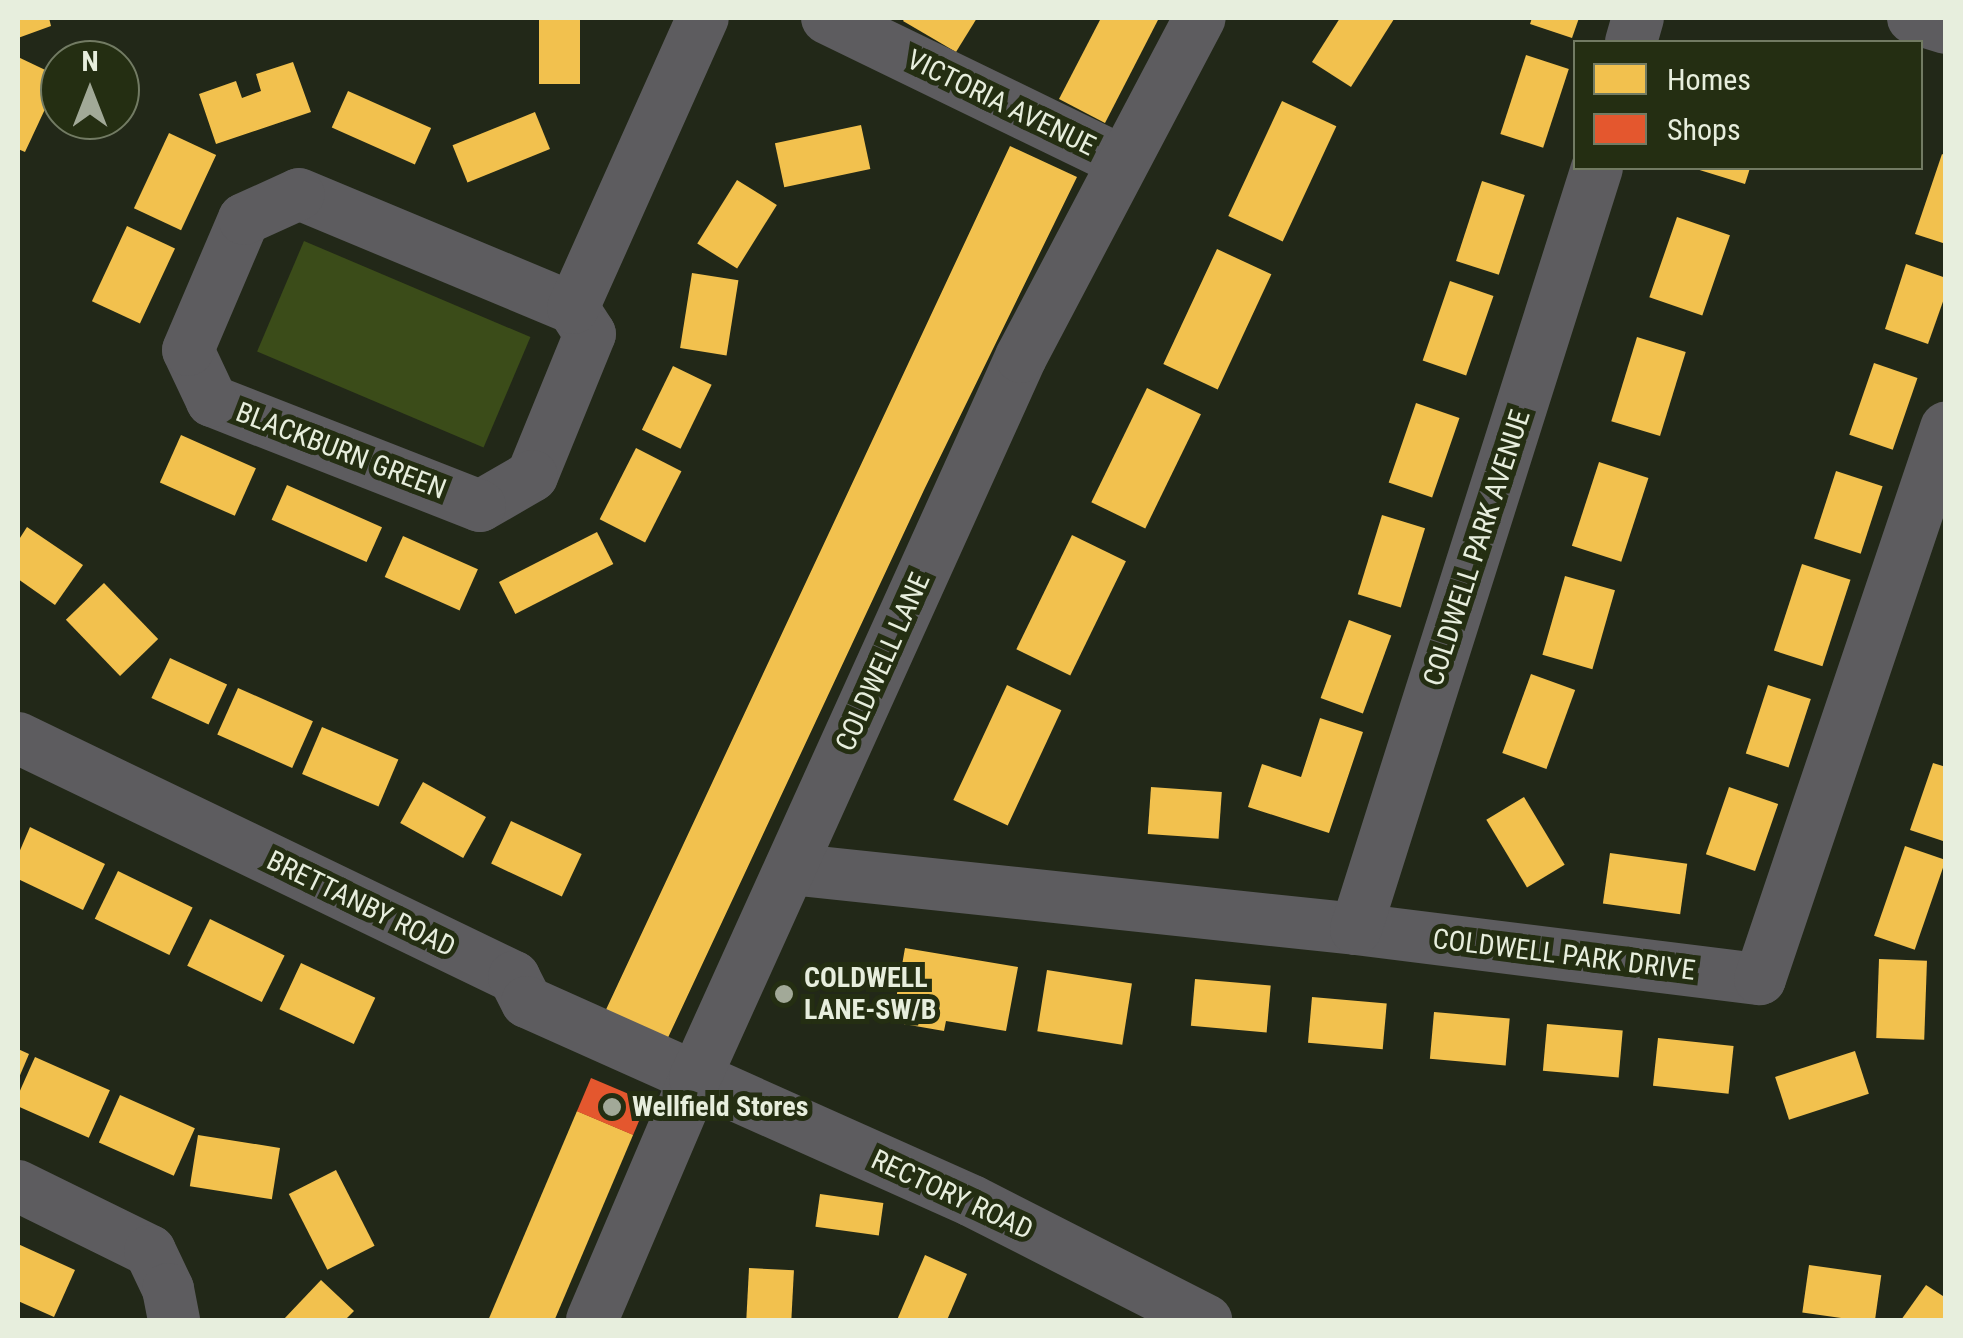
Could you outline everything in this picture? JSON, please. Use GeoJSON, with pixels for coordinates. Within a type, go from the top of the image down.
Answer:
{"type":"FeatureCollection","features":[{"type":"Feature","properties":{"kind":"street"},"geometry":{"type":"LineString","coordinates":[[573,308],[702,18]]}},
{"type":"Feature","properties":{"kind":"street","name":"COLDWELL LANE"},"geometry":{"type":"LineString","coordinates":[[592,1320],[695,1078],[1021,357],[1200,18]]}},
{"type":"Feature","properties":{"kind":"street"},"geometry":{"type":"LineString","coordinates":[[1912,18],[1946,28]]}},
{"type":"Feature","properties":{"kind":"street","name":"VICTORIA AVENUE"},"geometry":{"type":"LineString","coordinates":[[847,22],[1122,161]]}},
{"type":"Feature","properties":{"kind":"street","name":"COLDWELL PARK AVENUE"},"geometry":{"type":"LineString","coordinates":[[1356,928],[1596,170]]}},
{"type":"Feature","properties":{"kind":"street","name":"BLACKBURN GREEN"},"geometry":{"type":"LineString","coordinates":[[299,194],[573,308],[590,334],[532,476],[480,506],[212,400],[188,350],[244,218],[299,194]]}},
{"type":"Feature","properties":{"kind":"street","name":"COLDWELL PARK DRIVE"},"geometry":{"type":"LineString","coordinates":[[790,869],[1356,928],[1760,979],[1946,428]]}},
{"type":"Feature","properties":{"kind":"street","name":"BRETTANBY ROAD"},"geometry":{"type":"LineString","coordinates":[[18,738],[514,977],[527,1002],[695,1078]]}},
{"type":"Feature","properties":{"kind":"street","name":"RECTORY ROAD"},"geometry":{"type":"LineString","coordinates":[[695,1078],[972,1201],[1206,1320]]}},
{"type":"Feature","properties":{"kind":"street"},"geometry":{"type":"LineString","coordinates":[[18,1186],[150,1251],[168,1289],[174,1320]]}},
{"type":"Feature","properties":{"kind":"green space"},"geometry":{"type":"Polygon","coordinates":[[[304,241],[530,337],[484,448],[257,351],[304,241]]]}},
{"type":"Feature","properties":{"kind":"building: Homes"},"geometry":{"type":"Polygon","coordinates":[[[18,18],[49,18],[51,26],[18,38],[18,18]]]}},
{"type":"Feature","properties":{"kind":"building: Homes"},"geometry":{"type":"Polygon","coordinates":[[[539,18],[580,18],[580,84],[539,84],[539,18]]]}},
{"type":"Feature","properties":{"kind":"building: Homes"},"geometry":{"type":"Polygon","coordinates":[[[977,18],[956,52],[903,21],[977,18]]]}},
{"type":"Feature","properties":{"kind":"building: Homes"},"geometry":{"type":"Polygon","coordinates":[[[1101,18],[1159,18],[1105,123],[1059,99],[1101,18]]]}},
{"type":"Feature","properties":{"kind":"building: Homes"},"geometry":{"type":"Polygon","coordinates":[[[1340,18],[1394,19],[1351,87],[1312,62],[1340,18]]]}},
{"type":"Feature","properties":{"kind":"building: Homes"},"geometry":{"type":"Polygon","coordinates":[[[1532,18],[1579,18],[1572,38],[1530,24],[1532,18]]]}},
{"type":"Feature","properties":{"kind":"building: Homes"},"geometry":{"type":"Polygon","coordinates":[[[1526,55],[1569,69],[1543,148],[1500,134],[1526,55]]]}},
{"type":"Feature","properties":{"kind":"building: Homes"},"geometry":{"type":"Polygon","coordinates":[[[18,57],[40,67],[40,120],[25,152],[18,149],[18,57]]]}},
{"type":"Feature","properties":{"kind":"building: Homes"},"geometry":{"type":"Polygon","coordinates":[[[293,62],[311,112],[216,144],[199,94],[236,81],[242,98],[261,91],[256,74],[293,62]]]}},
{"type":"Feature","properties":{"kind":"building: Homes"},"geometry":{"type":"Polygon","coordinates":[[[348,91],[431,128],[415,165],[332,128],[348,91]]]}},
{"type":"Feature","properties":{"kind":"building: Homes"},"geometry":{"type":"Polygon","coordinates":[[[1282,101],[1336,126],[1283,241],[1228,216],[1282,101]]]}},
{"type":"Feature","properties":{"kind":"building: Homes"},"geometry":{"type":"Polygon","coordinates":[[[535,112],[550,149],[467,182],[452,145],[535,112]]]}},
{"type":"Feature","properties":{"kind":"building: Homes"},"geometry":{"type":"Polygon","coordinates":[[[861,125],[870,169],[784,187],[775,143],[861,125]]]}},
{"type":"Feature","properties":{"kind":"building: Homes"},"geometry":{"type":"Polygon","coordinates":[[[169,133],[216,155],[181,230],[134,208],[169,133]]]}},
{"type":"Feature","properties":{"kind":"building: Homes"},"geometry":{"type":"Polygon","coordinates":[[[1010,146],[1077,177],[924,490],[665,1044],[603,1016],[1010,146]]]}},
{"type":"Feature","properties":{"kind":"building: Homes"},"geometry":{"type":"Polygon","coordinates":[[[1942,154],[1946,156],[1946,244],[1915,234],[1942,154]]]}},
{"type":"Feature","properties":{"kind":"building: Homes"},"geometry":{"type":"Polygon","coordinates":[[[1700,170],[1749,170],[1745,184],[1700,170]]]}},
{"type":"Feature","properties":{"kind":"building: Homes"},"geometry":{"type":"Polygon","coordinates":[[[737,180],[777,205],[737,269],[697,244],[737,180]]]}},
{"type":"Feature","properties":{"kind":"building: Homes"},"geometry":{"type":"Polygon","coordinates":[[[1482,181],[1525,195],[1499,275],[1456,261],[1482,181]]]}},
{"type":"Feature","properties":{"kind":"building: Homes"},"geometry":{"type":"Polygon","coordinates":[[[1677,217],[1730,235],[1702,316],[1649,297],[1677,217]]]}},
{"type":"Feature","properties":{"kind":"building: Homes"},"geometry":{"type":"Polygon","coordinates":[[[127,226],[175,248],[140,324],[92,301],[127,226]]]}},
{"type":"Feature","properties":{"kind":"building: Homes"},"geometry":{"type":"Polygon","coordinates":[[[1217,249],[1271,274],[1218,389],[1163,364],[1217,249]]]}},
{"type":"Feature","properties":{"kind":"building: Homes"},"geometry":{"type":"Polygon","coordinates":[[[1906,264],[1946,278],[1946,293],[1928,344],[1885,329],[1906,264]]]}},
{"type":"Feature","properties":{"kind":"building: Homes"},"geometry":{"type":"Polygon","coordinates":[[[692,273],[738,280],[727,355],[680,348],[692,273]]]}},
{"type":"Feature","properties":{"kind":"building: Homes"},"geometry":{"type":"Polygon","coordinates":[[[1450,281],[1493,296],[1466,375],[1423,360],[1450,281]]]}},
{"type":"Feature","properties":{"kind":"building: Homes"},"geometry":{"type":"Polygon","coordinates":[[[1637,337],[1686,352],[1660,436],[1611,421],[1637,337]]]}},
{"type":"Feature","properties":{"kind":"building: Homes"},"geometry":{"type":"Polygon","coordinates":[[[1874,363],[1917,378],[1893,450],[1849,435],[1874,363]]]}},
{"type":"Feature","properties":{"kind":"building: Homes"},"geometry":{"type":"Polygon","coordinates":[[[673,366],[712,385],[681,449],[642,430],[673,366]]]}},
{"type":"Feature","properties":{"kind":"building: Homes"},"geometry":{"type":"Polygon","coordinates":[[[1147,388],[1201,414],[1145,528],[1091,502],[1147,388]]]}},
{"type":"Feature","properties":{"kind":"building: Homes"},"geometry":{"type":"Polygon","coordinates":[[[1416,403],[1459,418],[1432,497],[1389,482],[1416,403]]]}},
{"type":"Feature","properties":{"kind":"building: Homes"},"geometry":{"type":"Polygon","coordinates":[[[181,435],[256,468],[235,516],[160,483],[181,435]]]}},
{"type":"Feature","properties":{"kind":"building: Homes"},"geometry":{"type":"Polygon","coordinates":[[[636,448],[681,471],[645,542],[600,519],[636,448]]]}},
{"type":"Feature","properties":{"kind":"building: Homes"},"geometry":{"type":"Polygon","coordinates":[[[1599,462],[1648,478],[1621,562],[1572,546],[1599,462]]]}},
{"type":"Feature","properties":{"kind":"building: Homes"},"geometry":{"type":"Polygon","coordinates":[[[1836,471],[1883,486],[1861,554],[1814,539],[1836,471]]]}},
{"type":"Feature","properties":{"kind":"building: Homes"},"geometry":{"type":"Polygon","coordinates":[[[287,485],[382,527],[367,562],[272,520],[287,485]]]}},
{"type":"Feature","properties":{"kind":"building: Homes"},"geometry":{"type":"Polygon","coordinates":[[[1382,515],[1425,528],[1401,608],[1358,594],[1382,515]]]}},
{"type":"Feature","properties":{"kind":"building: Homes"},"geometry":{"type":"Polygon","coordinates":[[[27,527],[83,565],[55,605],[18,579],[18,541],[27,527]]]}},
{"type":"Feature","properties":{"kind":"building: Homes"},"geometry":{"type":"Polygon","coordinates":[[[597,532],[613,564],[515,614],[499,582],[597,532]]]}},
{"type":"Feature","properties":{"kind":"building: Homes"},"geometry":{"type":"Polygon","coordinates":[[[1072,535],[1126,561],[1070,675],[1016,649],[1072,535]]]}},
{"type":"Feature","properties":{"kind":"building: Homes"},"geometry":{"type":"Polygon","coordinates":[[[403,536],[478,569],[460,610],[385,577],[403,536]]]}},
{"type":"Feature","properties":{"kind":"building: Homes"},"geometry":{"type":"Polygon","coordinates":[[[1802,564],[1851,580],[1822,666],[1774,651],[1802,564]]]}},
{"type":"Feature","properties":{"kind":"building: Homes"},"geometry":{"type":"Polygon","coordinates":[[[1565,576],[1615,590],[1592,669],[1542,655],[1565,576]]]}},
{"type":"Feature","properties":{"kind":"building: Homes"},"geometry":{"type":"Polygon","coordinates":[[[104,583],[158,639],[120,676],[66,620],[104,583]]]}},
{"type":"Feature","properties":{"kind":"building: Homes"},"geometry":{"type":"Polygon","coordinates":[[[1349,620],[1391,635],[1363,713],[1321,698],[1349,620]]]}},
{"type":"Feature","properties":{"kind":"building: Homes"},"geometry":{"type":"Polygon","coordinates":[[[170,658],[227,685],[209,725],[151,698],[170,658]]]}},
{"type":"Feature","properties":{"kind":"building: Homes"},"geometry":{"type":"Polygon","coordinates":[[[1531,674],[1575,690],[1546,769],[1502,753],[1531,674]]]}},
{"type":"Feature","properties":{"kind":"building: Homes"},"geometry":{"type":"Polygon","coordinates":[[[1007,685],[1061,710],[1008,825],[953,800],[1007,685]]]}},
{"type":"Feature","properties":{"kind":"building: Homes"},"geometry":{"type":"Polygon","coordinates":[[[1768,685],[1811,699],[1789,767],[1746,753],[1768,685]]]}},
{"type":"Feature","properties":{"kind":"building: Homes"},"geometry":{"type":"Polygon","coordinates":[[[238,688],[313,721],[292,768],[217,735],[238,688]]]}},
{"type":"Feature","properties":{"kind":"building: Homes"},"geometry":{"type":"Polygon","coordinates":[[[1320,718],[1363,732],[1329,833],[1248,807],[1262,764],[1301,777],[1320,718]]]}},
{"type":"Feature","properties":{"kind":"building: Homes"},"geometry":{"type":"Polygon","coordinates":[[[322,727],[398,759],[378,806],[302,774],[322,727]]]}},
{"type":"Feature","properties":{"kind":"building: Homes"},"geometry":{"type":"Polygon","coordinates":[[[1933,763],[1946,767],[1946,842],[1910,830],[1933,763]]]}},
{"type":"Feature","properties":{"kind":"building: Homes"},"geometry":{"type":"Polygon","coordinates":[[[423,782],[486,817],[463,858],[400,823],[423,782]]]}},
{"type":"Feature","properties":{"kind":"building: Homes"},"geometry":{"type":"Polygon","coordinates":[[[1151,787],[1222,792],[1219,839],[1148,834],[1151,787]]]}},
{"type":"Feature","properties":{"kind":"building: Homes"},"geometry":{"type":"Polygon","coordinates":[[[1729,787],[1778,804],[1755,871],[1706,854],[1729,787]]]}},
{"type":"Feature","properties":{"kind":"building: Homes"},"geometry":{"type":"Polygon","coordinates":[[[1524,797],[1565,865],[1527,887],[1486,820],[1524,797]]]}},
{"type":"Feature","properties":{"kind":"building: Homes"},"geometry":{"type":"Polygon","coordinates":[[[511,821],[582,854],[562,897],[491,864],[511,821]]]}},
{"type":"Feature","properties":{"kind":"building: Homes"},"geometry":{"type":"Polygon","coordinates":[[[30,827],[105,864],[83,910],[18,879],[18,855],[30,827]]]}},
{"type":"Feature","properties":{"kind":"building: Homes"},"geometry":{"type":"Polygon","coordinates":[[[1905,846],[1946,860],[1915,950],[1874,936],[1905,846]]]}},
{"type":"Feature","properties":{"kind":"building: Homes"},"geometry":{"type":"Polygon","coordinates":[[[1610,853],[1687,864],[1680,914],[1603,904],[1610,853]]]}},
{"type":"Feature","properties":{"kind":"building: Homes"},"geometry":{"type":"Polygon","coordinates":[[[118,871],[193,907],[169,955],[95,919],[118,871]]]}},
{"type":"Feature","properties":{"kind":"building: Homes"},"geometry":{"type":"Polygon","coordinates":[[[210,919],[285,955],[262,1002],[187,966],[210,919]]]}},
{"type":"Feature","properties":{"kind":"building: Homes"},"geometry":{"type":"Polygon","coordinates":[[[905,948],[1018,967],[1006,1031],[946,1021],[944,1031],[892,1022],[905,948]]]}},
{"type":"Feature","properties":{"kind":"building: Homes"},"geometry":{"type":"Polygon","coordinates":[[[1879,959],[1927,961],[1924,1040],[1876,1038],[1879,959]]]}},
{"type":"Feature","properties":{"kind":"building: Homes"},"geometry":{"type":"Polygon","coordinates":[[[301,963],[375,998],[354,1044],[279,1009],[301,963]]]}},
{"type":"Feature","properties":{"kind":"building: Homes"},"geometry":{"type":"Polygon","coordinates":[[[1047,970],[1132,983],[1122,1045],[1037,1031],[1047,970]]]}},
{"type":"Feature","properties":{"kind":"building: Homes"},"geometry":{"type":"Polygon","coordinates":[[[1195,979],[1271,986],[1267,1032],[1191,1026],[1195,979]]]}},
{"type":"Feature","properties":{"kind":"building: Homes"},"geometry":{"type":"Polygon","coordinates":[[[1312,997],[1387,1004],[1383,1049],[1308,1043],[1312,997]]]}},
{"type":"Feature","properties":{"kind":"building: Homes"},"geometry":{"type":"Polygon","coordinates":[[[1434,1012],[1510,1019],[1506,1065],[1430,1059],[1434,1012]]]}},
{"type":"Feature","properties":{"kind":"building: Homes"},"geometry":{"type":"Polygon","coordinates":[[[1547,1024],[1623,1031],[1619,1077],[1543,1071],[1547,1024]]]}},
{"type":"Feature","properties":{"kind":"building: Homes"},"geometry":{"type":"Polygon","coordinates":[[[1658,1038],[1734,1046],[1729,1094],[1653,1086],[1658,1038]]]}},
{"type":"Feature","properties":{"kind":"building: Homes"},"geometry":{"type":"Polygon","coordinates":[[[18,1049],[29,1054],[18,1080],[18,1049]]]}},
{"type":"Feature","properties":{"kind":"building: Homes"},"geometry":{"type":"Polygon","coordinates":[[[1855,1051],[1869,1094],[1789,1120],[1775,1077],[1855,1051]]]}},
{"type":"Feature","properties":{"kind":"building: Homes"},"geometry":{"type":"Polygon","coordinates":[[[35,1057],[110,1090],[89,1138],[18,1106],[18,1095],[35,1057]]]}},
{"type":"Feature","properties":{"kind":"building: Homes"},"geometry":{"type":"Polygon","coordinates":[[[120,1095],[195,1128],[174,1176],[99,1143],[120,1095]]]}},
{"type":"Feature","properties":{"kind":"building: Homes"},"geometry":{"type":"Polygon","coordinates":[[[577,1111],[633,1135],[555,1320],[488,1320],[577,1111]]]}},
{"type":"Feature","properties":{"kind":"building: Homes"},"geometry":{"type":"Polygon","coordinates":[[[198,1135],[280,1148],[272,1199],[190,1186],[198,1135]]]}},
{"type":"Feature","properties":{"kind":"building: Homes"},"geometry":{"type":"Polygon","coordinates":[[[336,1170],[375,1246],[327,1270],[289,1194],[336,1170]]]}},
{"type":"Feature","properties":{"kind":"building: Homes"},"geometry":{"type":"Polygon","coordinates":[[[820,1194],[883,1203],[879,1236],[815,1227],[820,1194]]]}},
{"type":"Feature","properties":{"kind":"building: Homes"},"geometry":{"type":"Polygon","coordinates":[[[18,1244],[75,1270],[54,1317],[18,1301],[18,1244]]]}},
{"type":"Feature","properties":{"kind":"building: Homes"},"geometry":{"type":"Polygon","coordinates":[[[925,1255],[967,1274],[947,1320],[897,1320],[925,1255]]]}},
{"type":"Feature","properties":{"kind":"building: Homes"},"geometry":{"type":"Polygon","coordinates":[[[1809,1265],[1881,1275],[1875,1320],[1802,1313],[1809,1265]]]}},
{"type":"Feature","properties":{"kind":"building: Homes"},"geometry":{"type":"Polygon","coordinates":[[[749,1268],[794,1270],[791,1320],[746,1320],[749,1268]]]}},
{"type":"Feature","properties":{"kind":"building: Homes"},"geometry":{"type":"Polygon","coordinates":[[[321,1280],[354,1311],[345,1320],[283,1320],[321,1280]]]}},
{"type":"Feature","properties":{"kind":"building: Homes"},"geometry":{"type":"Polygon","coordinates":[[[1926,1285],[1946,1298],[1946,1320],[1901,1320],[1926,1285]]]}},
{"type":"Feature","properties":{"kind":"building: Shops","name":"Wellfield Stores"},"geometry":{"type":"Polygon","coordinates":[[[591,1078],[647,1102],[633,1135],[577,1111],[591,1078]]]}},
{"type":"Feature","properties":{"kind":"place","name":"COLDWELL LANE-SW/B"},"geometry":{"type":"Point","coordinates":[784,994]}},
{"type":"Feature","properties":{"kind":"place","name":"Wellfield Stores"},"geometry":{"type":"Point","coordinates":[612,1107]}}]}
